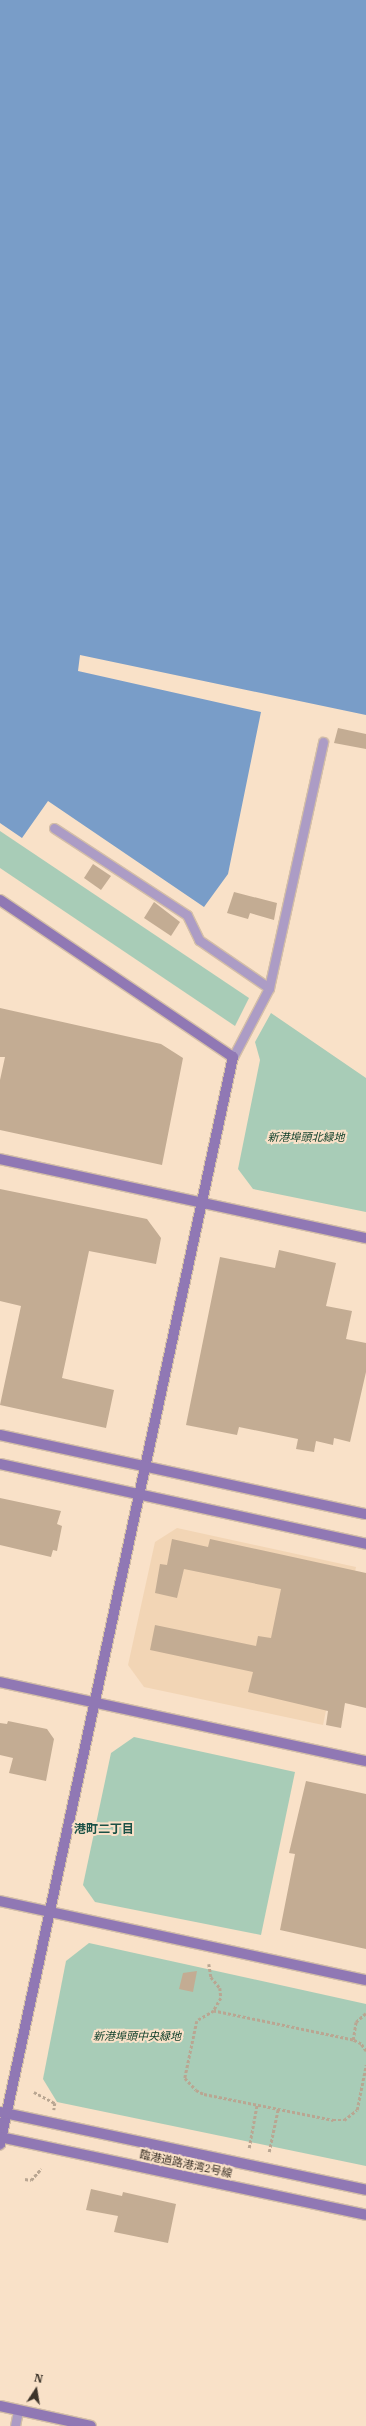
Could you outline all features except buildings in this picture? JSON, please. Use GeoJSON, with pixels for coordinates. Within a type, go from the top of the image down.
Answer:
{"type":"FeatureCollection","features":[{"type":"Feature","properties":{"kind":"street"},"geometry":{"type":"LineString","coordinates":[[0,900],[234,1057],[93,1702],[49,1911],[3,2113],[0,2139]]}},
{"type":"Feature","properties":{"kind":"street"},"geometry":{"type":"LineString","coordinates":[[0,1159],[366,1238]]}},
{"type":"Feature","properties":{"kind":"street"},"geometry":{"type":"LineString","coordinates":[[0,1435],[366,1514]]}},
{"type":"Feature","properties":{"kind":"street"},"geometry":{"type":"LineString","coordinates":[[0,1464],[366,1544]]}},
{"type":"Feature","properties":{"kind":"street"},"geometry":{"type":"LineString","coordinates":[[0,1682],[366,1760]]}},
{"type":"Feature","properties":{"kind":"street"},"geometry":{"type":"LineString","coordinates":[[0,1902],[49,1911],[366,1980]]}},
{"type":"Feature","properties":{"kind":"street","name":"臨港道路港湾2号線"},"geometry":{"type":"LineString","coordinates":[[3,2113],[366,2190]]}},
{"type":"Feature","properties":{"kind":"street","name":"臨港道路港湾2号線"},"geometry":{"type":"LineString","coordinates":[[0,2139],[366,2216]]}},
{"type":"Feature","properties":{"kind":"street"},"geometry":{"type":"LineString","coordinates":[[0,2406],[91,2426]]}},
{"type":"Feature","properties":{"kind":"lane"},"geometry":{"type":"LineString","coordinates":[[234,1057],[269,988],[323,742]]}},
{"type":"Feature","properties":{"kind":"lane"},"geometry":{"type":"LineString","coordinates":[[54,828],[187,915],[199,940],[269,988]]}},
{"type":"Feature","properties":{"kind":"lane"},"geometry":{"type":"LineString","coordinates":[[15,2426],[18,2410]]}},
{"type":"Feature","properties":{"kind":"path"},"geometry":{"type":"LineString","coordinates":[[209,1964],[211,1977],[220,1988],[221,1998],[214,2011],[197,2021],[185,2078],[196,2090],[204,2094],[333,2120],[351,2117],[357,2110],[366,2065]]}},
{"type":"Feature","properties":{"kind":"path"},"geometry":{"type":"LineString","coordinates":[[214,2011],[353,2040],[361,2044],[366,2051]]}},
{"type":"Feature","properties":{"kind":"path"},"geometry":{"type":"LineString","coordinates":[[353,2040],[356,2022],[366,2013]]}},
{"type":"Feature","properties":{"kind":"path"},"geometry":{"type":"LineString","coordinates":[[34,2092],[55,2103],[53,2112]]}},
{"type":"Feature","properties":{"kind":"path"},"geometry":{"type":"LineString","coordinates":[[249,2148],[258,2104]]}},
{"type":"Feature","properties":{"kind":"path"},"geometry":{"type":"LineString","coordinates":[[269,2152],[278,2109]]}},
{"type":"Feature","properties":{"kind":"path"},"geometry":{"type":"LineString","coordinates":[[25,2179],[31,2180],[41,2169]]}},
{"type":"Feature","properties":{"kind":"shaded area"},"geometry":{"type":"Polygon","coordinates":[[[177,1528],[356,1567],[323,1725],[144,1687],[128,1665],[155,1542],[177,1528]]]}},
{"type":"Feature","properties":{"kind":"green space"},"geometry":{"type":"Polygon","coordinates":[[[0,831],[249,998],[235,1026],[0,868],[0,831]]]}},
{"type":"Feature","properties":{"kind":"green space","name":"新港埠頭北緑地"},"geometry":{"type":"Polygon","coordinates":[[[271,1013],[366,1078],[366,1212],[253,1189],[238,1169],[260,1060],[255,1042],[271,1013]]]}},
{"type":"Feature","properties":{"kind":"green space"},"geometry":{"type":"Polygon","coordinates":[[[134,1737],[295,1772],[261,1935],[95,1902],[83,1885],[111,1753],[134,1737]]]}},
{"type":"Feature","properties":{"kind":"green space","name":"新港埠頭中央緑地"},"geometry":{"type":"Polygon","coordinates":[[[89,1943],[366,2004],[366,2166],[57,2102],[43,2079],[66,1961],[89,1943]]]}},
{"type":"Feature","properties":{"kind":"water"},"geometry":{"type":"Polygon","coordinates":[[[0,0],[366,0],[366,715],[80,655],[78,671],[261,712],[228,874],[204,907],[48,801],[22,838],[0,823],[0,0]]]}},
{"type":"Feature","properties":{"kind":"district","name":"港町二丁目"},"geometry":{"type":"Point","coordinates":[104,1829]}}]}
